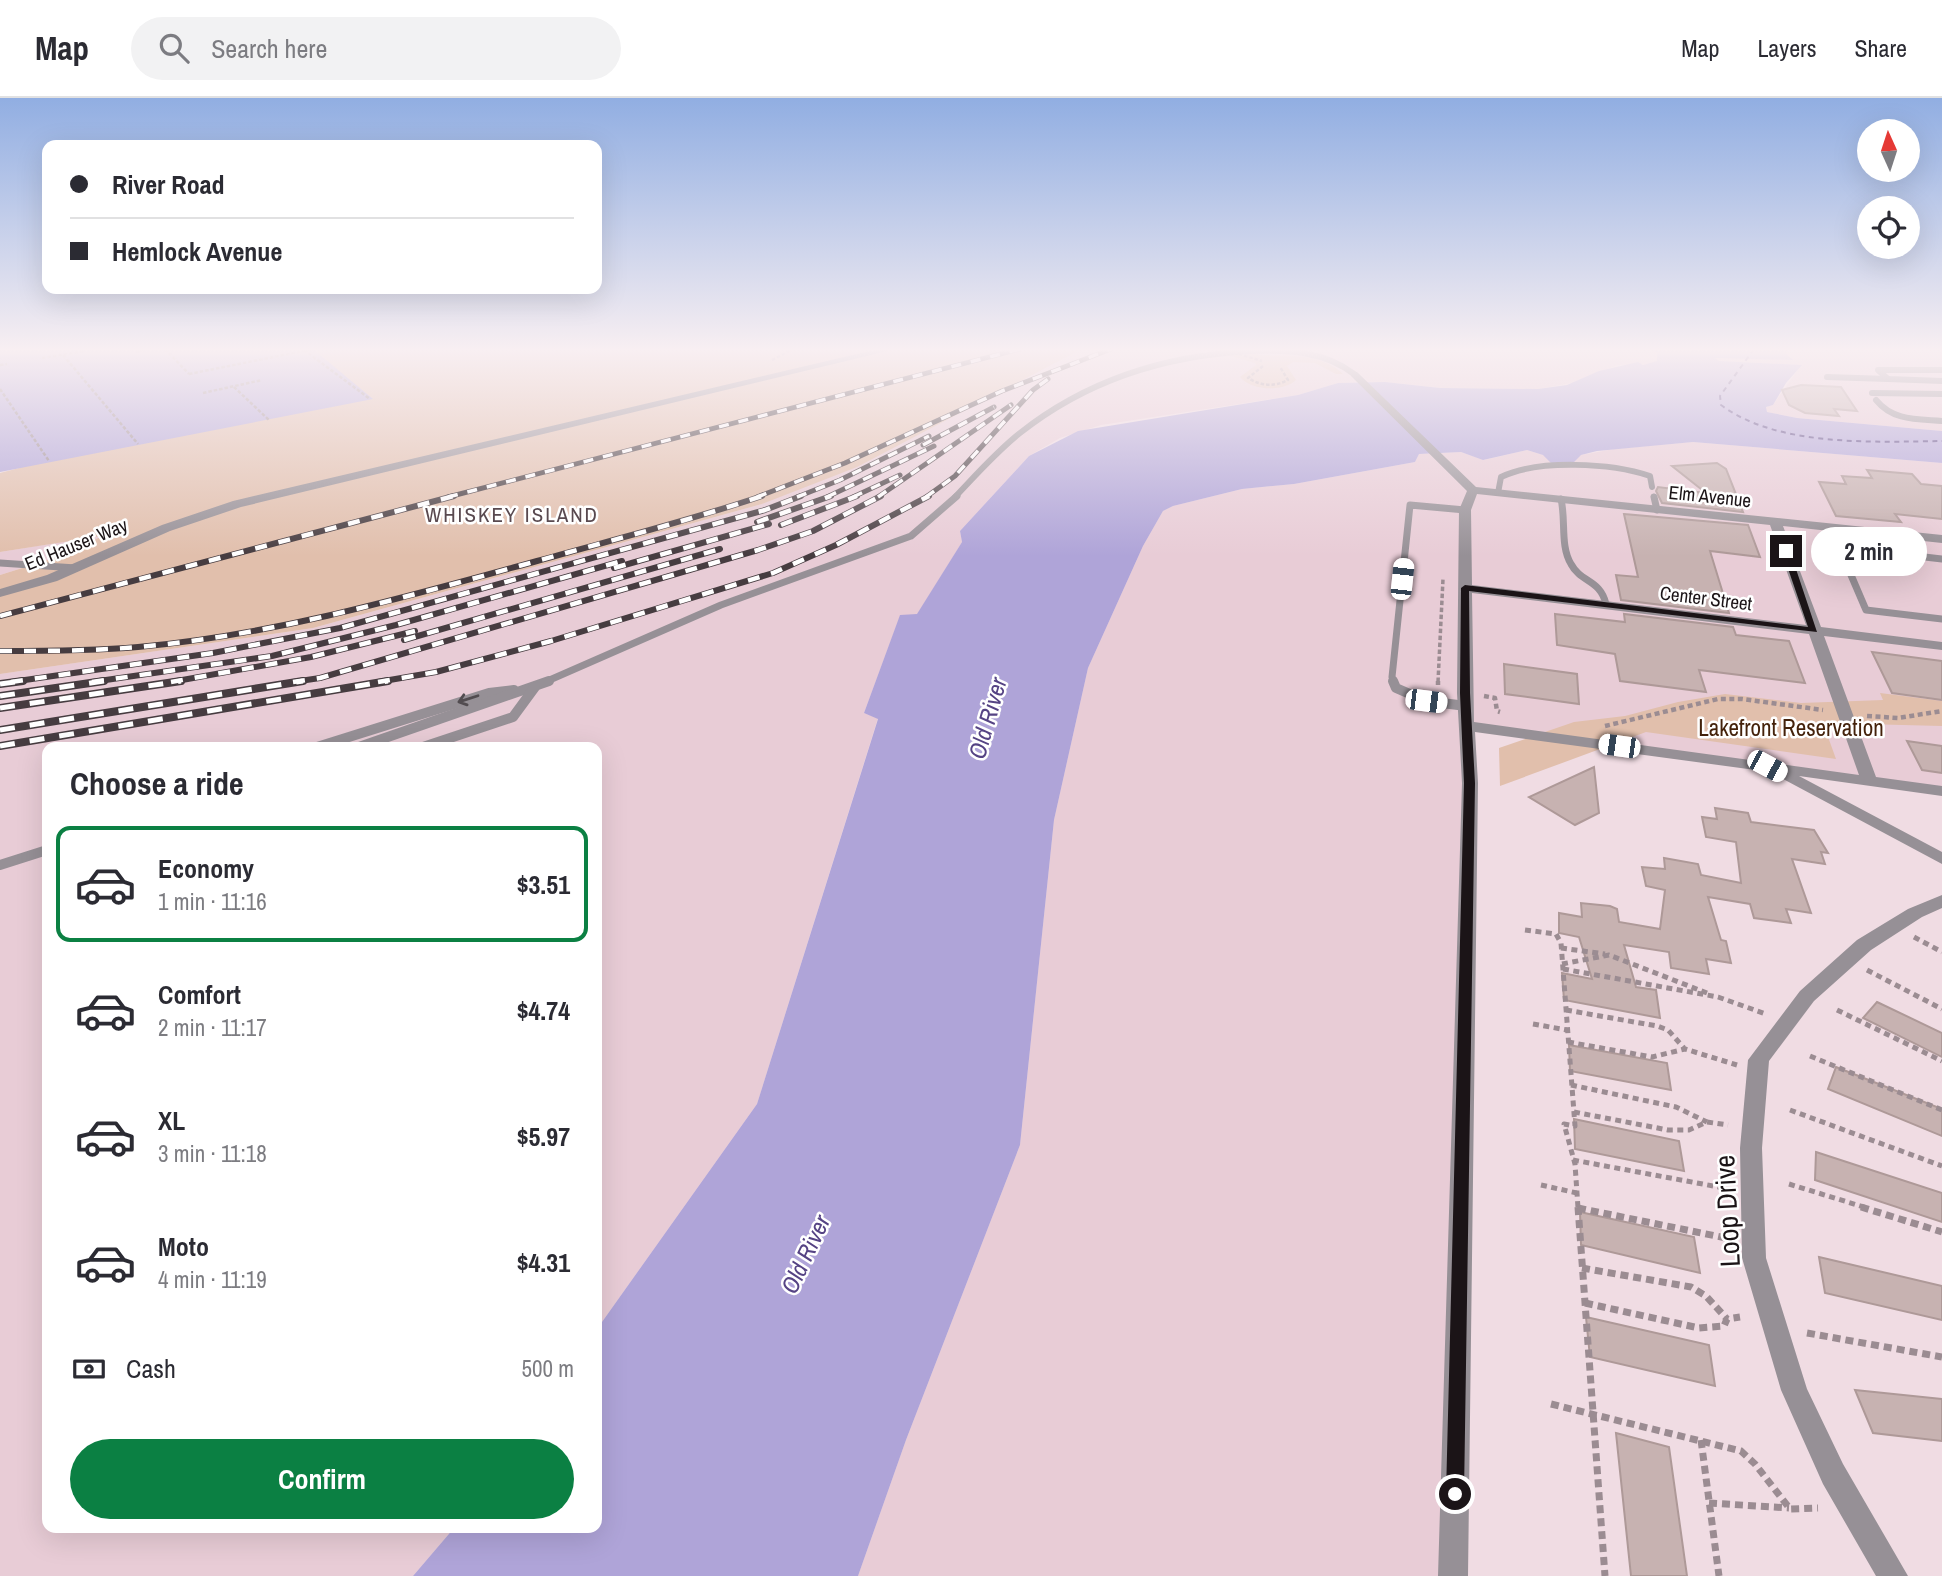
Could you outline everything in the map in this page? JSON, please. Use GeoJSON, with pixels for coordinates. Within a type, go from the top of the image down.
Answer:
{"type":"FeatureCollection","features":[{"type":"Feature","properties":{"kind":"street","name":"Ed Hauser Way"},"geometry":{"type":"LineString","coordinates":[[0,593],[76,568],[166,528],[274,494],[598,418]]}},
{"type":"Feature","properties":{"kind":"street"},"geometry":{"type":"LineString","coordinates":[[1401,418],[1449,463],[1473,490],[1465,510],[1469,797],[1453,1576]]}},
{"type":"Feature","properties":{"kind":"street","name":"Elm Avenue"},"geometry":{"type":"LineString","coordinates":[[1473,490],[1561,499],[1656,503],[1776,523],[1942,539]]}},
{"type":"Feature","properties":{"kind":"street"},"geometry":{"type":"LineString","coordinates":[[1776,523],[1869,780]]}},
{"type":"Feature","properties":{"kind":"street","name":"Center Street"},"geometry":{"type":"LineString","coordinates":[[1465,588],[1942,646]]}},
{"type":"Feature","properties":{"kind":"street"},"geometry":{"type":"LineString","coordinates":[[1466,716],[1767,766],[1942,791]]}},
{"type":"Feature","properties":{"kind":"street"},"geometry":{"type":"LineString","coordinates":[[1767,766],[1942,859]]}},
{"type":"Feature","properties":{"kind":"street","name":"Loop Drive"},"geometry":{"type":"LineString","coordinates":[[1893,1576],[1833,1474],[1794,1390],[1754,1258],[1751,1148],[1759,1060],[1807,996],[1864,945],[1915,913],[1942,901]]}},
{"type":"Feature","properties":{"kind":"lane"},"geometry":{"type":"LineString","coordinates":[[374,742],[535,687],[721,605],[911,536],[936,519],[1020,433],[1044,418]]}},
{"type":"Feature","properties":{"kind":"lane"},"geometry":{"type":"LineString","coordinates":[[1917,418],[1942,421]]}},
{"type":"Feature","properties":{"kind":"lane"},"geometry":{"type":"LineString","coordinates":[[1499,493],[1501,477],[1513,471],[1586,466],[1625,468],[1650,476],[1652,487]]}},
{"type":"Feature","properties":{"kind":"lane"},"geometry":{"type":"LineString","coordinates":[[1561,499],[1570,564],[1604,592],[1606,604]]}},
{"type":"Feature","properties":{"kind":"lane"},"geometry":{"type":"LineString","coordinates":[[1465,510],[1410,505],[1392,677],[1396,688],[1466,716]]}},
{"type":"Feature","properties":{"kind":"lane"},"geometry":{"type":"LineString","coordinates":[[1942,559],[1839,547],[1866,610],[1942,619]]}},
{"type":"Feature","properties":{"kind":"lane"},"geometry":{"type":"LineString","coordinates":[[0,563],[76,568]]}},
{"type":"Feature","properties":{"kind":"lane"},"geometry":{"type":"LineString","coordinates":[[333,742],[489,692],[535,687]]}},
{"type":"Feature","properties":{"kind":"lane"},"geometry":{"type":"LineString","coordinates":[[438,742],[513,717],[535,687]]}},
{"type":"Feature","properties":{"kind":"lane"},"geometry":{"type":"LineString","coordinates":[[0,865],[42,852]]}},
{"type":"Feature","properties":{"kind":"path"},"geometry":{"type":"LineString","coordinates":[[20,418],[49,461]]}},
{"type":"Feature","properties":{"kind":"path"},"geometry":{"type":"LineString","coordinates":[[116,418],[138,444]]}},
{"type":"Feature","properties":{"kind":"path"},"geometry":{"type":"LineString","coordinates":[[1438,689],[1444,576]]}},
{"type":"Feature","properties":{"kind":"path"},"geometry":{"type":"LineString","coordinates":[[1495,698],[1497,710],[1507,715]]}},
{"type":"Feature","properties":{"kind":"path"},"geometry":{"type":"LineString","coordinates":[[1595,726],[1622,723],[1697,703],[1729,699],[1832,710]]}},
{"type":"Feature","properties":{"kind":"path"},"geometry":{"type":"LineString","coordinates":[[1858,715],[1898,718],[1942,711]]}},
{"type":"Feature","properties":{"kind":"path"},"geometry":{"type":"LineString","coordinates":[[1525,930],[1556,934],[1561,948],[1575,1126],[1564,1124],[1577,1192],[1605,1576]]}},
{"type":"Feature","properties":{"kind":"path"},"geometry":{"type":"LineString","coordinates":[[1913,937],[1942,952]]}},
{"type":"Feature","properties":{"kind":"path"},"geometry":{"type":"LineString","coordinates":[[1561,948],[1609,955],[1766,1014]]}},
{"type":"Feature","properties":{"kind":"path"},"geometry":{"type":"LineString","coordinates":[[1563,967],[1609,955]]}},
{"type":"Feature","properties":{"kind":"path"},"geometry":{"type":"LineString","coordinates":[[1563,967],[1718,997]]}},
{"type":"Feature","properties":{"kind":"path"},"geometry":{"type":"LineString","coordinates":[[1867,971],[1942,1009]]}},
{"type":"Feature","properties":{"kind":"path"},"geometry":{"type":"LineString","coordinates":[[1566,1010],[1657,1026],[1668,1030],[1685,1049]]}},
{"type":"Feature","properties":{"kind":"path"},"geometry":{"type":"LineString","coordinates":[[1837,1010],[1942,1061]]}},
{"type":"Feature","properties":{"kind":"path"},"geometry":{"type":"LineString","coordinates":[[1534,1024],[1567,1030]]}},
{"type":"Feature","properties":{"kind":"path"},"geometry":{"type":"LineString","coordinates":[[1568,1042],[1652,1057],[1685,1049],[1739,1065]]}},
{"type":"Feature","properties":{"kind":"path"},"geometry":{"type":"LineString","coordinates":[[1810,1056],[1942,1110]]}},
{"type":"Feature","properties":{"kind":"path"},"geometry":{"type":"LineString","coordinates":[[1571,1085],[1676,1107],[1707,1122],[1728,1125]]}},
{"type":"Feature","properties":{"kind":"path"},"geometry":{"type":"LineString","coordinates":[[1790,1110],[1942,1166]]}},
{"type":"Feature","properties":{"kind":"path"},"geometry":{"type":"LineString","coordinates":[[1574,1112],[1668,1130],[1689,1130],[1707,1122]]}},
{"type":"Feature","properties":{"kind":"path"},"geometry":{"type":"LineString","coordinates":[[1573,1160],[1724,1188]]}},
{"type":"Feature","properties":{"kind":"path"},"geometry":{"type":"LineString","coordinates":[[1789,1184],[1942,1232]]}},
{"type":"Feature","properties":{"kind":"path"},"geometry":{"type":"LineString","coordinates":[[1541,1185],[1577,1192]]}},
{"type":"Feature","properties":{"kind":"path"},"geometry":{"type":"LineString","coordinates":[[1578,1208],[1726,1238]]}},
{"type":"Feature","properties":{"kind":"path"},"geometry":{"type":"LineString","coordinates":[[1582,1268],[1691,1287],[1706,1296],[1727,1319]]}},
{"type":"Feature","properties":{"kind":"path"},"geometry":{"type":"LineString","coordinates":[[1585,1303],[1699,1328],[1724,1326],[1727,1319]]}},
{"type":"Feature","properties":{"kind":"path"},"geometry":{"type":"LineString","coordinates":[[1727,1319],[1740,1317]]}},
{"type":"Feature","properties":{"kind":"path"},"geometry":{"type":"LineString","coordinates":[[1807,1333],[1942,1357]]}},
{"type":"Feature","properties":{"kind":"path"},"geometry":{"type":"LineString","coordinates":[[1551,1404],[1741,1451],[1758,1462],[1778,1498],[1790,1508]]}},
{"type":"Feature","properties":{"kind":"path"},"geometry":{"type":"LineString","coordinates":[[1700,1440],[1719,1576]]}},
{"type":"Feature","properties":{"kind":"path"},"geometry":{"type":"LineString","coordinates":[[1709,1503],[1818,1508]]}},
{"type":"Feature","properties":{"kind":"shaded area"},"geometry":{"type":"Polygon","coordinates":[[[939,418],[1147,418],[1101,425],[1060,438],[1029,456],[960,531],[962,542],[917,615],[900,616],[864,713],[878,718],[757,1104],[602,1322],[602,742],[42,742],[42,1533],[450,1533],[413,1576],[0,1576],[0,674],[313,628],[762,504],[939,418]]]}},
{"type":"Feature","properties":{"kind":"shaded area"},"geometry":{"type":"Polygon","coordinates":[[[1797,418],[1942,418],[1942,431],[1797,418]]]}},
{"type":"Feature","properties":{"kind":"shaded area"},"geometry":{"type":"Polygon","coordinates":[[[1693,442],[1942,463],[1942,791],[1467,726],[1453,1576],[858,1576],[906,1440],[1020,1145],[1054,820],[1088,668],[1143,546],[1163,511],[1173,506],[1242,489],[1294,484],[1415,462],[1419,454],[1461,452],[1484,460],[1527,450],[1543,455],[1581,455],[1614,449],[1693,442]]]}},
{"type":"Feature","properties":{"kind":"shaded area"},"geometry":{"type":"Polygon","coordinates":[[[105,535],[67,554],[0,575],[0,552],[105,535]]]}},
{"type":"Feature","properties":{"kind":"green space"},"geometry":{"type":"Polygon","coordinates":[[[14,418],[49,418],[77,456],[111,449],[86,418],[147,418],[166,439],[231,425],[222,418],[950,418],[857,467],[762,504],[313,628],[0,674],[0,575],[67,554],[102,536],[0,552],[0,473],[19,468],[14,418]]]}},
{"type":"Feature","properties":{"kind":"green space","name":"Lakefront Reservation"},"geometry":{"type":"Polygon","coordinates":[[[1880,693],[1942,701],[1942,726],[1823,723],[1836,759],[1646,732],[1500,786],[1499,748],[1574,722],[1625,716],[1678,702],[1725,694],[1801,703],[1883,700],[1880,693]]]}},
{"type":"Feature","properties":{"kind":"water"},"geometry":{"type":"Polygon","coordinates":[[[0,418],[276,418],[0,472],[0,418]]]}},
{"type":"Feature","properties":{"kind":"water","name":"Old River"},"geometry":{"type":"Polygon","coordinates":[[[1158,418],[1797,418],[1942,431],[1942,463],[1693,442],[1597,451],[1581,455],[1574,462],[1552,464],[1543,455],[1527,450],[1483,460],[1461,452],[1419,454],[1415,462],[1294,484],[1242,489],[1173,506],[1163,511],[1143,546],[1088,668],[1054,820],[1020,1145],[906,1440],[858,1576],[413,1576],[450,1533],[602,1533],[602,1322],[757,1104],[878,719],[864,713],[900,615],[917,614],[962,542],[960,531],[1029,456],[1078,431],[1158,418]]]}},
{"type":"Feature","properties":{"kind":"building"},"geometry":{"type":"Polygon","coordinates":[[[1717,463],[1726,469],[1743,512],[1662,503],[1656,491],[1658,487],[1706,493],[1672,466],[1717,463]]]}},
{"type":"Feature","properties":{"kind":"building"},"geometry":{"type":"Polygon","coordinates":[[[1867,470],[1912,474],[1921,484],[1942,486],[1942,519],[1895,514],[1901,522],[1836,516],[1819,482],[1846,484],[1842,476],[1872,478],[1867,470]]]}},
{"type":"Feature","properties":{"kind":"building"},"geometry":{"type":"Polygon","coordinates":[[[1624,514],[1748,525],[1760,557],[1710,551],[1729,613],[1621,600],[1616,575],[1638,577],[1624,514]]]}},
{"type":"Feature","properties":{"kind":"building"},"geometry":{"type":"Polygon","coordinates":[[[1555,614],[1625,622],[1624,614],[1733,627],[1736,635],[1789,641],[1805,683],[1699,670],[1706,692],[1620,681],[1615,654],[1557,645],[1555,614]]]}},
{"type":"Feature","properties":{"kind":"building"},"geometry":{"type":"Polygon","coordinates":[[[1872,652],[1942,661],[1942,700],[1892,693],[1872,652]]]}},
{"type":"Feature","properties":{"kind":"building"},"geometry":{"type":"Polygon","coordinates":[[[1504,664],[1577,674],[1579,704],[1505,694],[1504,664]]]}},
{"type":"Feature","properties":{"kind":"building"},"geometry":{"type":"Polygon","coordinates":[[[1907,741],[1942,746],[1942,773],[1922,770],[1907,741]]]}},
{"type":"Feature","properties":{"kind":"building"},"geometry":{"type":"Polygon","coordinates":[[[1594,767],[1599,813],[1575,825],[1529,797],[1594,767]]]}},
{"type":"Feature","properties":{"kind":"building"},"geometry":{"type":"Polygon","coordinates":[[[1715,808],[1748,813],[1751,822],[1814,830],[1828,853],[1821,852],[1825,864],[1792,859],[1811,913],[1786,909],[1791,923],[1754,918],[1750,904],[1708,897],[1721,940],[1726,941],[1731,963],[1706,959],[1709,974],[1671,968],[1669,952],[1624,945],[1636,987],[1656,990],[1660,1018],[1564,1000],[1562,973],[1592,979],[1579,937],[1559,933],[1559,913],[1582,917],[1581,903],[1610,906],[1617,909],[1619,922],[1660,929],[1665,890],[1646,886],[1642,867],[1665,869],[1664,858],[1698,864],[1701,875],[1741,883],[1736,842],[1706,837],[1702,817],[1717,819],[1715,808]]]}},
{"type":"Feature","properties":{"kind":"building"},"geometry":{"type":"Polygon","coordinates":[[[1877,1002],[1942,1033],[1942,1057],[1863,1018],[1877,1002]]]}},
{"type":"Feature","properties":{"kind":"building"},"geometry":{"type":"Polygon","coordinates":[[[1569,1045],[1667,1063],[1671,1090],[1570,1071],[1569,1045]]]}},
{"type":"Feature","properties":{"kind":"building"},"geometry":{"type":"Polygon","coordinates":[[[1836,1067],[1942,1109],[1942,1136],[1828,1089],[1836,1067]]]}},
{"type":"Feature","properties":{"kind":"building"},"geometry":{"type":"Polygon","coordinates":[[[1574,1119],[1679,1141],[1684,1171],[1575,1149],[1574,1119]]]}},
{"type":"Feature","properties":{"kind":"building"},"geometry":{"type":"Polygon","coordinates":[[[1816,1152],[1942,1193],[1942,1222],[1815,1180],[1816,1152]]]}},
{"type":"Feature","properties":{"kind":"building"},"geometry":{"type":"Polygon","coordinates":[[[1580,1212],[1694,1237],[1700,1273],[1581,1245],[1580,1212]]]}},
{"type":"Feature","properties":{"kind":"building"},"geometry":{"type":"Polygon","coordinates":[[[1819,1257],[1942,1286],[1942,1320],[1825,1293],[1819,1257]]]}},
{"type":"Feature","properties":{"kind":"building"},"geometry":{"type":"Polygon","coordinates":[[[1586,1317],[1709,1345],[1715,1386],[1590,1357],[1586,1317]]]}},
{"type":"Feature","properties":{"kind":"building"},"geometry":{"type":"Polygon","coordinates":[[[1855,1390],[1942,1399],[1942,1441],[1873,1433],[1855,1390]]]}},
{"type":"Feature","properties":{"kind":"building"},"geometry":{"type":"Polygon","coordinates":[[[1616,1433],[1669,1447],[1687,1576],[1631,1576],[1616,1433]]]}},
{"type":"Feature","properties":{"kind":"ferry route"},"geometry":{"type":"LineString","coordinates":[[1742,418],[1798,435],[1827,439],[1942,441]]}},
{"type":"Feature","properties":{"kind":"railway"},"geometry":{"type":"LineString","coordinates":[[448,497],[753,418]]}},
{"type":"Feature","properties":{"kind":"railway"},"geometry":{"type":"LineString","coordinates":[[757,497],[845,463],[943,418]]}},
{"type":"Feature","properties":{"kind":"railway"},"geometry":{"type":"LineString","coordinates":[[923,445],[973,418]]}},
{"type":"Feature","properties":{"kind":"railway"},"geometry":{"type":"LineString","coordinates":[[878,497],[992,418]]}},
{"type":"Feature","properties":{"kind":"railway"},"geometry":{"type":"LineString","coordinates":[[926,497],[955,476],[1008,418]]}},
{"type":"Feature","properties":{"kind":"railway"},"geometry":{"type":"LineString","coordinates":[[797,497],[840,480],[929,436]]}},
{"type":"Feature","properties":{"kind":"railway"},"geometry":{"type":"LineString","coordinates":[[827,497],[934,446]]}},
{"type":"Feature","properties":{"kind":"railway"},"geometry":{"type":"LineString","coordinates":[[853,497],[900,475]]}},
{"type":"Feature","properties":{"kind":"railway"},"geometry":{"type":"LineString","coordinates":[[0,616],[454,496]]}},
{"type":"Feature","properties":{"kind":"railway"},"geometry":{"type":"LineString","coordinates":[[0,651],[138,647],[239,634],[289,624],[439,588],[762,496]]}},
{"type":"Feature","properties":{"kind":"railway"},"geometry":{"type":"LineString","coordinates":[[11,682],[213,653],[340,628],[765,510],[801,496]]}},
{"type":"Feature","properties":{"kind":"railway"},"geometry":{"type":"LineString","coordinates":[[757,522],[831,496]]}},
{"type":"Feature","properties":{"kind":"railway"},"geometry":{"type":"LineString","coordinates":[[781,525],[857,496]]}},
{"type":"Feature","properties":{"kind":"railway"},"geometry":{"type":"LineString","coordinates":[[293,682],[320,678],[758,550],[813,531],[881,496]]}},
{"type":"Feature","properties":{"kind":"railway"},"geometry":{"type":"LineString","coordinates":[[378,682],[436,672],[551,641],[773,573],[836,545],[929,496]]}},
{"type":"Feature","properties":{"kind":"railway"},"geometry":{"type":"LineString","coordinates":[[614,568],[769,524]]}},
{"type":"Feature","properties":{"kind":"railway"},"geometry":{"type":"LineString","coordinates":[[404,640],[720,549]]}},
{"type":"Feature","properties":{"kind":"railway"},"geometry":{"type":"LineString","coordinates":[[92,682],[272,656],[396,625],[622,561]]}},
{"type":"Feature","properties":{"kind":"railway"},"geometry":{"type":"LineString","coordinates":[[171,682],[311,657],[415,631]]}},
{"type":"Feature","properties":{"kind":"railway"},"geometry":{"type":"LineString","coordinates":[[0,684],[23,681]]}},
{"type":"Feature","properties":{"kind":"railway"},"geometry":{"type":"LineString","coordinates":[[0,696],[104,681]]}},
{"type":"Feature","properties":{"kind":"railway"},"geometry":{"type":"LineString","coordinates":[[0,708],[181,681]]}},
{"type":"Feature","properties":{"kind":"railway"},"geometry":{"type":"LineString","coordinates":[[0,730],[303,681]]}},
{"type":"Feature","properties":{"kind":"railway"},"geometry":{"type":"LineString","coordinates":[[0,746],[388,681]]}},
{"type":"Feature","properties":{"kind":"district","name":"WHISKEY ISLAND"},"geometry":{"type":"Point","coordinates":[512,514]}},
{"type":"Feature","properties":{"kind":"route"},"geometry":{"type":"LineString","coordinates":[[1455,1494],[1470,783],[1465,693],[1465,588],[1814,631],[1786,551]]}}]}
